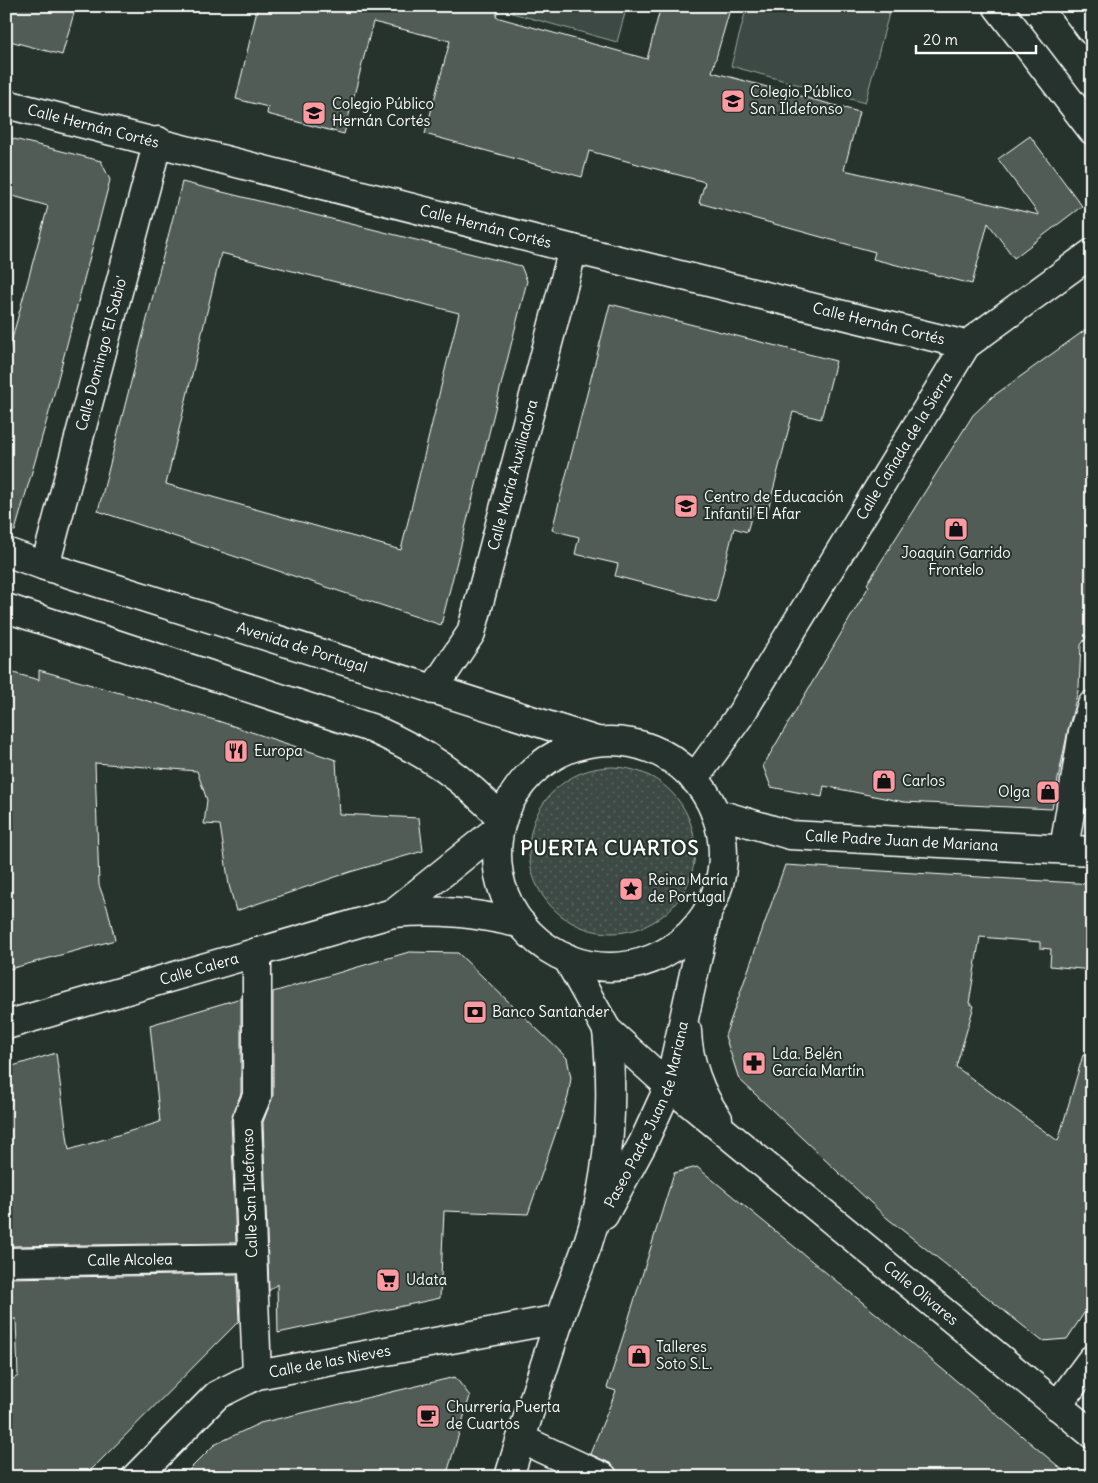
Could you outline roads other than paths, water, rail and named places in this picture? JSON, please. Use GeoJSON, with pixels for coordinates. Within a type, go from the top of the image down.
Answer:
{"type":"FeatureCollection","features":[{"type":"Feature","properties":{"kind":"street"},"geometry":{"type":"LineString","coordinates":[[997,6],[1092,130]]}},
{"type":"Feature","properties":{"kind":"street"},"geometry":{"type":"LineString","coordinates":[[1073,6],[1092,31]]}},
{"type":"Feature","properties":{"kind":"street","name":"Calle Hernán Cortés"},"geometry":{"type":"LineString","coordinates":[[6,104],[158,141],[573,249],[966,345]]}},
{"type":"Feature","properties":{"kind":"street","name":"Calle Domingo 'El Sabio'"},"geometry":{"type":"LineString","coordinates":[[45,566],[158,141]]}},
{"type":"Feature","properties":{"kind":"street","name":"Calle María Auxiliadora"},"geometry":{"type":"LineString","coordinates":[[433,690],[471,634],[573,249]]}},
{"type":"Feature","properties":{"kind":"street","name":"Calle Cañada de la Sierra"},"geometry":{"type":"LineString","coordinates":[[694,779],[740,714],[966,345],[1092,253]]}},
{"type":"Feature","properties":{"kind":"street","name":"Avenida de Portugal"},"geometry":{"type":"LineString","coordinates":[[6,552],[433,690],[598,741]]}},
{"type":"Feature","properties":{"kind":"street"},"geometry":{"type":"LineString","coordinates":[[6,608],[371,728],[431,758],[457,776],[482,797],[501,823]]}},
{"type":"Feature","properties":{"kind":"street"},"geometry":{"type":"LineString","coordinates":[[1064,849],[1083,732],[1092,705]]}},
{"type":"Feature","properties":{"kind":"street"},"geometry":{"type":"LineString","coordinates":[[687,1012],[709,908],[719,884],[722,864],[722,838],[715,813],[706,794],[694,779],[676,762],[654,750],[622,742],[598,741],[571,748],[554,755],[538,766],[519,786],[509,802],[501,823],[497,842],[499,878],[503,892],[522,924],[542,944],[567,958],[590,965],[605,966],[621,966],[644,961],[666,952],[685,938],[696,927],[709,908]]}},
{"type":"Feature","properties":{"kind":"street","name":"Calle Padre Juan de Mariana"},"geometry":{"type":"LineString","coordinates":[[715,813],[790,835],[1092,851]]}},
{"type":"Feature","properties":{"kind":"street","name":"Calle Calera"},"geometry":{"type":"LineString","coordinates":[[393,913],[501,823]]}},
{"type":"Feature","properties":{"kind":"street","name":"Calle Calera"},"geometry":{"type":"LineString","coordinates":[[6,1025],[393,913],[448,911],[486,916],[522,924]]}},
{"type":"Feature","properties":{"kind":"street","name":"Calle San Ildefonso"},"geometry":{"type":"LineString","coordinates":[[257,952],[257,1096],[247,1119],[257,1375]]}},
{"type":"Feature","properties":{"kind":"street","name":"Calle Olivares"},"geometry":{"type":"LineString","coordinates":[[567,958],[607,1030],[669,1086],[749,1153],[1092,1434]]}},
{"type":"Feature","properties":{"kind":"street","name":"Calle Olivares"},"geometry":{"type":"LineString","coordinates":[[687,1012],[692,1064],[701,1089],[714,1113],[749,1153]]}},
{"type":"Feature","properties":{"kind":"street","name":"Paseo Padre Juan de Mariana"},"geometry":{"type":"LineString","coordinates":[[588,1242],[639,1151],[669,1086],[687,1012]]}},
{"type":"Feature","properties":{"kind":"street","name":"Paseo Padre Juan de Mariana"},"geometry":{"type":"LineString","coordinates":[[509,1477],[559,1319],[588,1242],[600,1196],[608,1148],[612,1100],[607,1030]]}},
{"type":"Feature","properties":{"kind":"street","name":"Calle Alcolea"},"geometry":{"type":"LineString","coordinates":[[6,1262],[252,1258]]}},
{"type":"Feature","properties":{"kind":"street","name":"Calle de las Nieves"},"geometry":{"type":"LineString","coordinates":[[136,1477],[216,1396],[257,1375],[559,1319]]}},
{"type":"Feature","properties":{"kind":"street"},"geometry":{"type":"LineString","coordinates":[[1057,1406],[1092,1360]]}},
{"type":"Feature","properties":{"kind":"street"},"geometry":{"type":"LineString","coordinates":[[521,1439],[604,1477]]}},
{"type":"Feature","properties":{"kind":"place","name":"Colegio Público San Ildefonso"},"geometry":{"type":"Point","coordinates":[733,101]}},
{"type":"Feature","properties":{"kind":"place","name":"Colegio Público Hernán Cortés"},"geometry":{"type":"Point","coordinates":[314,113]}},
{"type":"Feature","properties":{"kind":"place","name":"Centro de Educación Infantil El Afar"},"geometry":{"type":"Point","coordinates":[686,506]}},
{"type":"Feature","properties":{"kind":"place","name":"Joaquín Garrido Frontelo"},"geometry":{"type":"Point","coordinates":[956,529]}},
{"type":"Feature","properties":{"kind":"place","name":"Europa"},"geometry":{"type":"Point","coordinates":[236,751]}},
{"type":"Feature","properties":{"kind":"place","name":"Carlos"},"geometry":{"type":"Point","coordinates":[884,781]}},
{"type":"Feature","properties":{"kind":"place","name":"Olga"},"geometry":{"type":"Point","coordinates":[1048,792]}},
{"type":"Feature","properties":{"kind":"place","name":"Reina María de Portugal"},"geometry":{"type":"Point","coordinates":[631,889]}},
{"type":"Feature","properties":{"kind":"place","name":"Banco Santander"},"geometry":{"type":"Point","coordinates":[475,1012]}},
{"type":"Feature","properties":{"kind":"place","name":"Lda. Belén García Martín"},"geometry":{"type":"Point","coordinates":[754,1063]}},
{"type":"Feature","properties":{"kind":"place","name":"Udata"},"geometry":{"type":"Point","coordinates":[388,1280]}},
{"type":"Feature","properties":{"kind":"place","name":"Talleres Soto S.L."},"geometry":{"type":"Point","coordinates":[639,1356]}},
{"type":"Feature","properties":{"kind":"place","name":"Churrería Puerta de Cuartos"},"geometry":{"type":"Point","coordinates":[428,1416]}},
{"type":"Feature","properties":{"kind":"district","name":"PUERTA CUARTOS"},"geometry":{"type":"Point","coordinates":[610,848]}}]}
